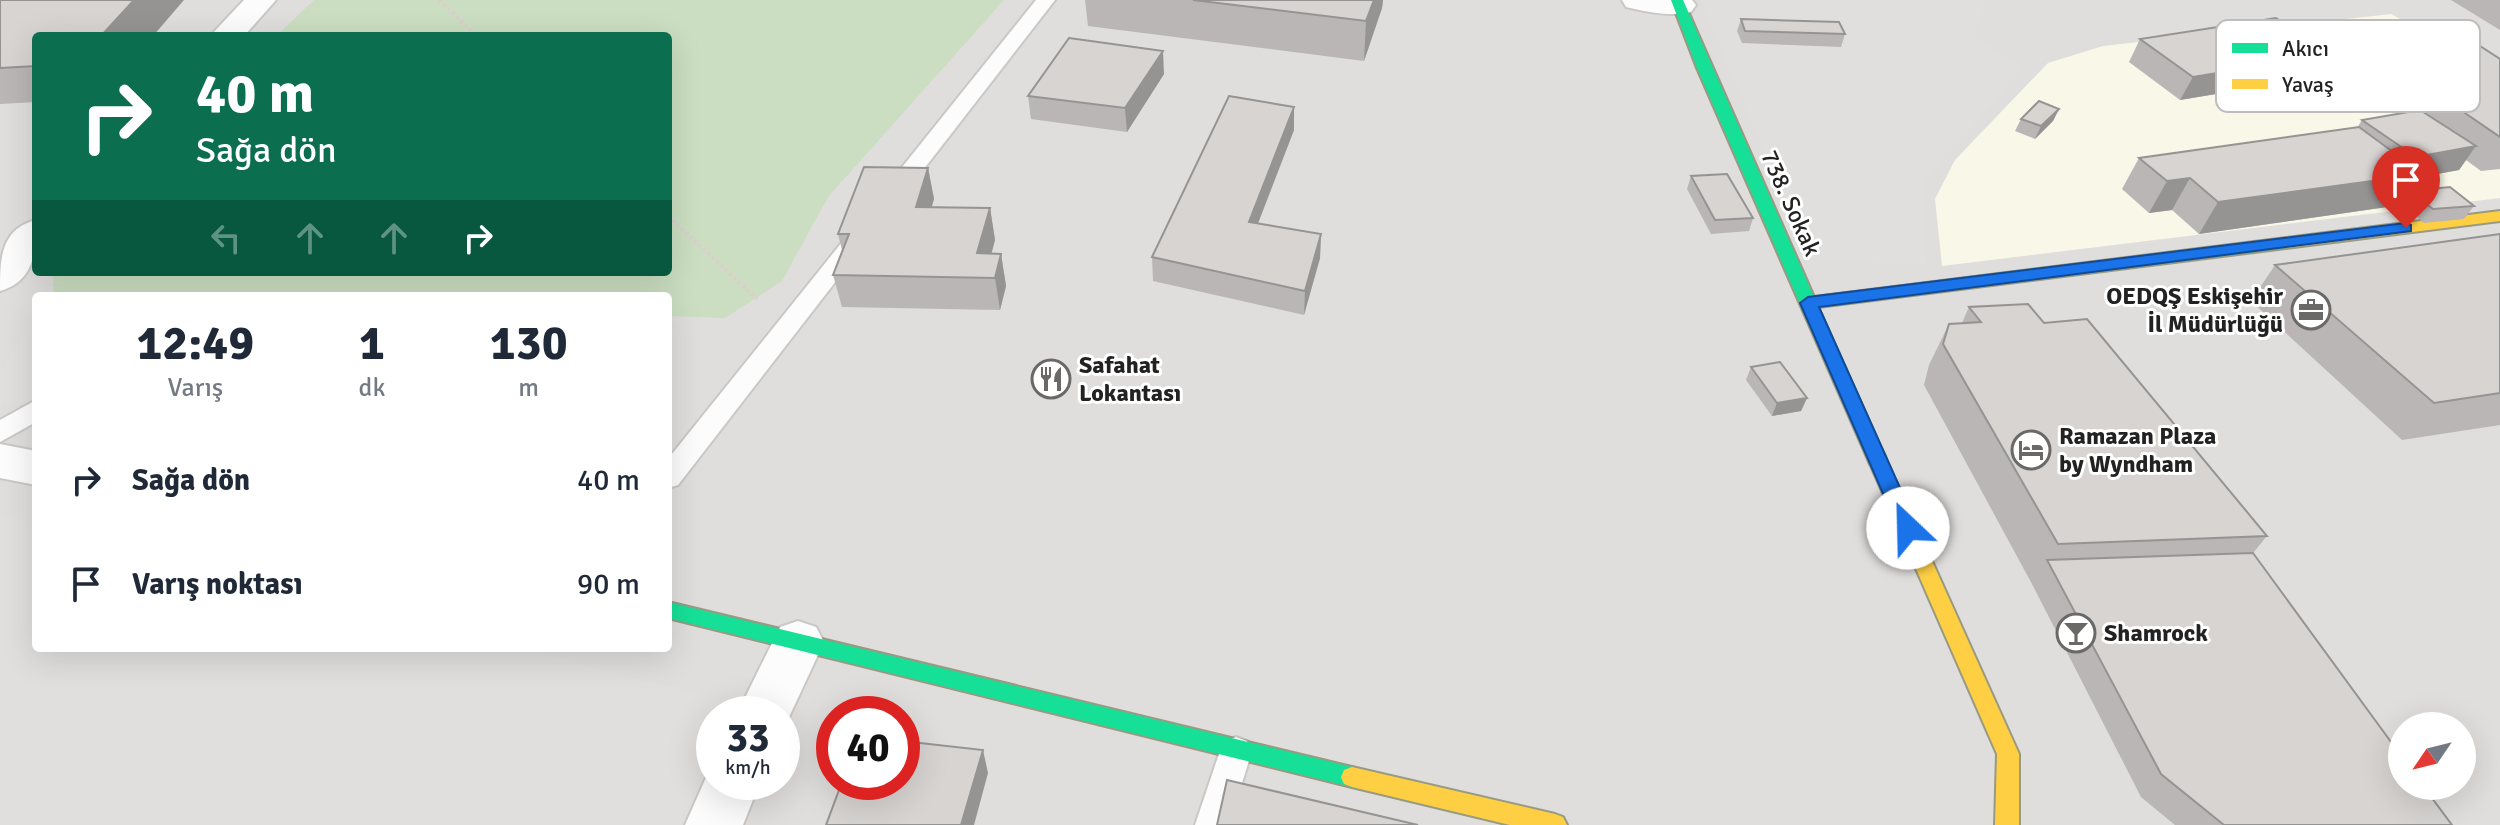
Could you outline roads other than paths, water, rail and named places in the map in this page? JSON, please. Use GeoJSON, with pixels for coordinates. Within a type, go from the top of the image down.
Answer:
{"type":"FeatureCollection","features":[{"type":"Feature","properties":{"kind":"street"},"geometry":{"type":"LineString","coordinates":[[230,32],[261,0]]}},
{"type":"Feature","properties":{"kind":"street"},"geometry":{"type":"LineString","coordinates":[[1637,0],[1678,3]]}},
{"type":"Feature","properties":{"kind":"street","name":"738. Sokak"},"geometry":{"type":"LineString","coordinates":[[1678,3],[2008,754],[2007,825]]}},
{"type":"Feature","properties":{"kind":"street"},"geometry":{"type":"LineString","coordinates":[[1808,303],[2500,216]]}},
{"type":"Feature","properties":{"kind":"street"},"geometry":{"type":"LineString","coordinates":[[0,278],[32,237]]}},
{"type":"Feature","properties":{"kind":"street"},"geometry":{"type":"LineString","coordinates":[[0,461],[32,467]]}},
{"type":"Feature","properties":{"kind":"street"},"geometry":{"type":"LineString","coordinates":[[672,611],[1236,751],[1555,825]]}},
{"type":"Feature","properties":{"kind":"street"},"geometry":{"type":"LineString","coordinates":[[772,696],[798,642]]}},
{"type":"Feature","properties":{"kind":"street"},"geometry":{"type":"LineString","coordinates":[[714,825],[724,800]]}},
{"type":"Feature","properties":{"kind":"lane"},"geometry":{"type":"LineString","coordinates":[[672,473],[1046,0]]}},
{"type":"Feature","properties":{"kind":"lane"},"geometry":{"type":"LineString","coordinates":[[0,433],[32,412]]}},
{"type":"Feature","properties":{"kind":"lane"},"geometry":{"type":"LineString","coordinates":[[1212,825],[1236,751]]}},
{"type":"Feature","properties":{"kind":"place","name":"OEDQŞ Eskişehir İl Müdürlüğü"},"geometry":{"type":"Point","coordinates":[2311,310]}},
{"type":"Feature","properties":{"kind":"place","name":"Safahat Lokantası"},"geometry":{"type":"Point","coordinates":[1051,379]}},
{"type":"Feature","properties":{"kind":"place","name":"Ramazan Plaza by Wyndham"},"geometry":{"type":"Point","coordinates":[2031,450]}},
{"type":"Feature","properties":{"kind":"place","name":"Shamrock"},"geometry":{"type":"Point","coordinates":[2076,633]}}]}
